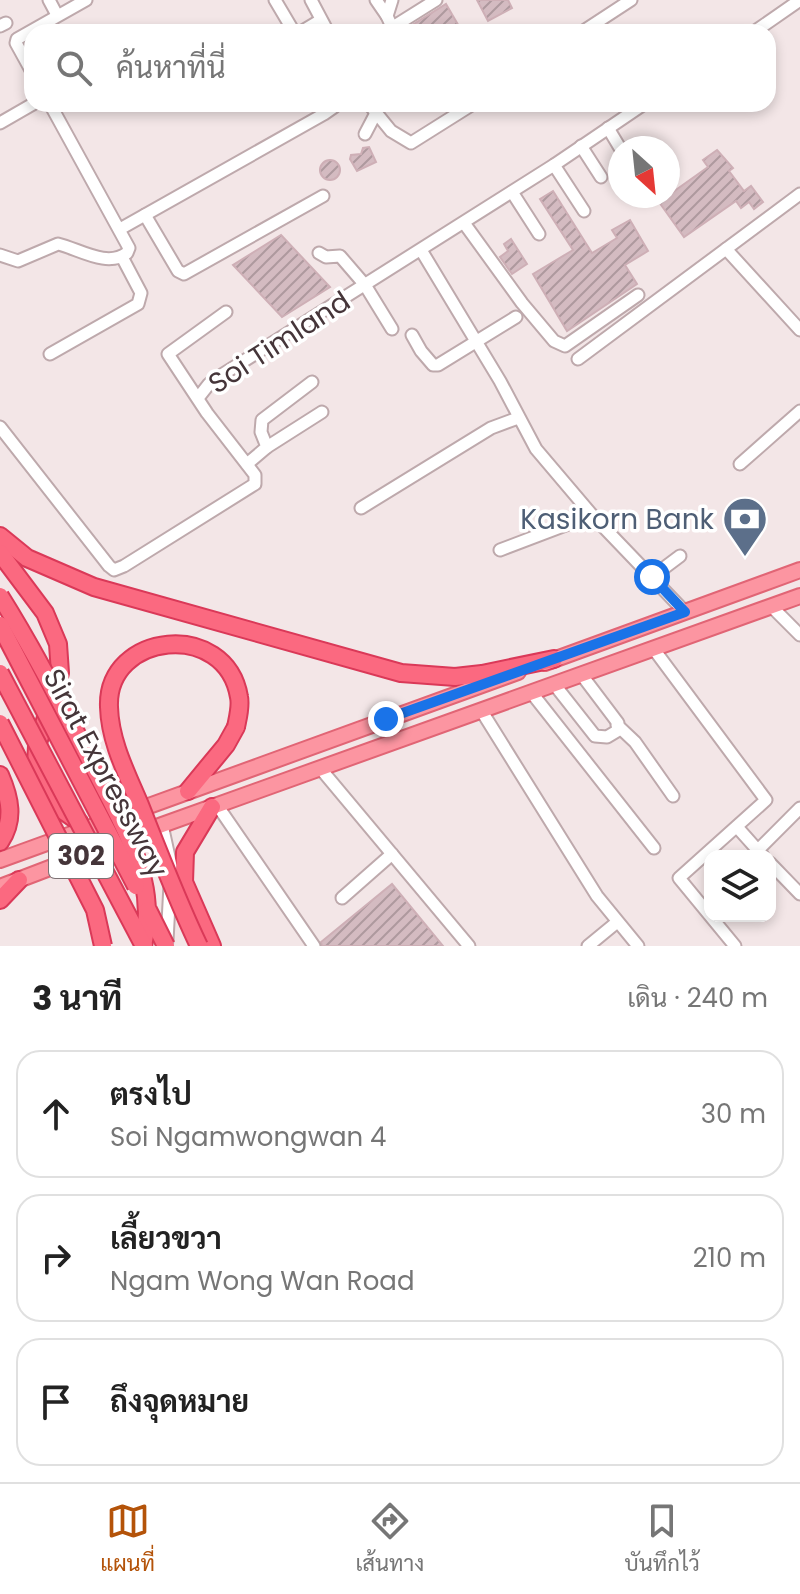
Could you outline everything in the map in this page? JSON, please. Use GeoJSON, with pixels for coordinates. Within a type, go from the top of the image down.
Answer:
{"type":"FeatureCollection","features":[{"type":"Feature","properties":{"kind":"highway"},"geometry":{"type":"LineString","coordinates":[[0,536],[27,558],[94,587],[401,673],[455,677],[554,659]]}},
{"type":"Feature","properties":{"kind":"highway"},"geometry":{"type":"LineString","coordinates":[[0,553],[45,613],[58,644],[60,673],[37,746],[36,764],[62,810],[88,828]]}},
{"type":"Feature","properties":{"kind":"highway"},"geometry":{"type":"LineString","coordinates":[[0,596],[64,711],[134,852],[143,882],[148,926],[143,946]]}},
{"type":"Feature","properties":{"kind":"highway","name":"Sirat Expressway"},"geometry":{"type":"LineString","coordinates":[[0,625],[167,946]]}},
{"type":"Feature","properties":{"kind":"highway"},"geometry":{"type":"LineString","coordinates":[[188,791],[226,745],[236,727],[240,699],[232,672],[209,651],[182,643],[153,647],[129,660],[115,678],[109,704],[113,735],[179,904],[199,946]]}},
{"type":"Feature","properties":{"kind":"highway","name":"Sirat Expressway"},"geometry":{"type":"LineString","coordinates":[[0,673],[143,946]]}},
{"type":"Feature","properties":{"kind":"highway"},"geometry":{"type":"LineString","coordinates":[[0,723],[95,910],[103,946]]}},
{"type":"Feature","properties":{"kind":"highway"},"geometry":{"type":"LineString","coordinates":[[0,775],[10,801],[10,818],[0,842]]}},
{"type":"Feature","properties":{"kind":"highway"},"geometry":{"type":"LineString","coordinates":[[212,946],[184,882],[185,852],[214,806]]}},
{"type":"Feature","properties":{"kind":"highway"},"geometry":{"type":"LineString","coordinates":[[0,900],[19,880]]}},
{"type":"Feature","properties":{"kind":"main road","name":"302"},"geometry":{"type":"LineString","coordinates":[[0,860],[800,570]]}},
{"type":"Feature","properties":{"kind":"main road","name":"302"},"geometry":{"type":"LineString","coordinates":[[0,887],[214,806],[800,596]]}},
{"type":"Feature","properties":{"kind":"street"},"geometry":{"type":"LineString","coordinates":[[49,0],[57,15]]}},
{"type":"Feature","properties":{"kind":"street"},"geometry":{"type":"LineString","coordinates":[[275,0],[289,24]]}},
{"type":"Feature","properties":{"kind":"street"},"geometry":{"type":"LineString","coordinates":[[311,0],[323,24]]}},
{"type":"Feature","properties":{"kind":"street"},"geometry":{"type":"LineString","coordinates":[[376,0],[388,24]]}},
{"type":"Feature","properties":{"kind":"street"},"geometry":{"type":"LineString","coordinates":[[388,24],[392,0]]}},
{"type":"Feature","properties":{"kind":"street"},"geometry":{"type":"LineString","coordinates":[[390,24],[436,0]]}},
{"type":"Feature","properties":{"kind":"street"},"geometry":{"type":"LineString","coordinates":[[594,24],[631,0]]}},
{"type":"Feature","properties":{"kind":"street"},"geometry":{"type":"LineString","coordinates":[[766,24],[800,0]]}},
{"type":"Feature","properties":{"kind":"street"},"geometry":{"type":"LineString","coordinates":[[42,24],[81,1]]}},
{"type":"Feature","properties":{"kind":"street"},"geometry":{"type":"LineString","coordinates":[[314,24],[321,20]]}},
{"type":"Feature","properties":{"kind":"street"},"geometry":{"type":"LineString","coordinates":[[24,35],[16,43],[24,58]]}},
{"type":"Feature","properties":{"kind":"street"},"geometry":{"type":"LineString","coordinates":[[0,123],[24,109]]}},
{"type":"Feature","properties":{"kind":"street"},"geometry":{"type":"LineString","coordinates":[[0,255],[18,261],[58,244],[105,259],[122,257],[129,248],[54,112]]}},
{"type":"Feature","properties":{"kind":"street"},"geometry":{"type":"LineString","coordinates":[[120,229],[323,112]]}},
{"type":"Feature","properties":{"kind":"street"},"geometry":{"type":"LineString","coordinates":[[365,134],[372,112]]}},
{"type":"Feature","properties":{"kind":"street"},"geometry":{"type":"LineString","coordinates":[[376,112],[391,131],[411,143],[460,112]]}},
{"type":"Feature","properties":{"kind":"street","name":"Soi Timland"},"geometry":{"type":"LineString","coordinates":[[247,464],[198,398],[209,384],[464,223],[632,112]]}},
{"type":"Feature","properties":{"kind":"street"},"geometry":{"type":"LineString","coordinates":[[608,128],[613,136]]}},
{"type":"Feature","properties":{"kind":"street"},"geometry":{"type":"LineString","coordinates":[[581,146],[601,177]]}},
{"type":"Feature","properties":{"kind":"street"},"geometry":{"type":"LineString","coordinates":[[554,165],[584,211]]}},
{"type":"Feature","properties":{"kind":"street"},"geometry":{"type":"LineString","coordinates":[[512,192],[539,234]]}},
{"type":"Feature","properties":{"kind":"street"},"geometry":{"type":"LineString","coordinates":[[145,215],[178,271],[184,274],[323,196]]}},
{"type":"Feature","properties":{"kind":"street"},"geometry":{"type":"LineString","coordinates":[[578,359],[798,199]]}},
{"type":"Feature","properties":{"kind":"street"},"geometry":{"type":"LineString","coordinates":[[464,223],[522,303],[560,344],[565,346],[638,295]]}},
{"type":"Feature","properties":{"kind":"street"},"geometry":{"type":"LineString","coordinates":[[726,249],[800,330]]}},
{"type":"Feature","properties":{"kind":"street"},"geometry":{"type":"LineString","coordinates":[[421,250],[536,449],[592,515],[685,612]]}},
{"type":"Feature","properties":{"kind":"street"},"geometry":{"type":"LineString","coordinates":[[319,253],[326,257],[340,256],[365,285],[392,329]]}},
{"type":"Feature","properties":{"kind":"street"},"geometry":{"type":"LineString","coordinates":[[50,354],[138,304],[141,293],[122,257]]}},
{"type":"Feature","properties":{"kind":"street"},"geometry":{"type":"LineString","coordinates":[[198,398],[168,354],[226,312]]}},
{"type":"Feature","properties":{"kind":"street"},"geometry":{"type":"LineString","coordinates":[[412,335],[433,365],[516,317]]}},
{"type":"Feature","properties":{"kind":"street"},"geometry":{"type":"LineString","coordinates":[[267,447],[261,432],[262,420],[312,382]]}},
{"type":"Feature","properties":{"kind":"street"},"geometry":{"type":"LineString","coordinates":[[740,464],[800,411]]}},
{"type":"Feature","properties":{"kind":"street"},"geometry":{"type":"LineString","coordinates":[[0,427],[114,570],[255,484],[255,475],[247,464],[267,447],[322,412]]}},
{"type":"Feature","properties":{"kind":"street"},"geometry":{"type":"LineString","coordinates":[[361,508],[491,428],[518,418]]}},
{"type":"Feature","properties":{"kind":"street"},"geometry":{"type":"LineString","coordinates":[[500,550],[592,515]]}},
{"type":"Feature","properties":{"kind":"street"},"geometry":{"type":"LineString","coordinates":[[652,577],[680,556]]}},
{"type":"Feature","properties":{"kind":"street"},"geometry":{"type":"LineString","coordinates":[[771,606],[800,635]]}},
{"type":"Feature","properties":{"kind":"street"},"geometry":{"type":"LineString","coordinates":[[653,648],[765,797],[764,803],[679,878],[735,946]]}},
{"type":"Feature","properties":{"kind":"street"},"geometry":{"type":"LineString","coordinates":[[581,674],[673,796]]}},
{"type":"Feature","properties":{"kind":"street"},"geometry":{"type":"LineString","coordinates":[[554,684],[595,736],[607,737],[617,731],[617,725]]}},
{"type":"Feature","properties":{"kind":"street"},"geometry":{"type":"LineString","coordinates":[[531,692],[654,848]]}},
{"type":"Feature","properties":{"kind":"street"},"geometry":{"type":"LineString","coordinates":[[481,710],[597,896],[616,923],[638,946]]}},
{"type":"Feature","properties":{"kind":"street"},"geometry":{"type":"LineString","coordinates":[[320,768],[469,946]]}},
{"type":"Feature","properties":{"kind":"street"},"geometry":{"type":"LineString","coordinates":[[214,806],[314,946]]}},
{"type":"Feature","properties":{"kind":"street"},"geometry":{"type":"LineString","coordinates":[[763,850],[800,808]]}},
{"type":"Feature","properties":{"kind":"street"},"geometry":{"type":"LineString","coordinates":[[162,825],[171,866],[167,946]]}},
{"type":"Feature","properties":{"kind":"street"},"geometry":{"type":"LineString","coordinates":[[737,827],[757,850]]}},
{"type":"Feature","properties":{"kind":"street"},"geometry":{"type":"LineString","coordinates":[[342,898],[392,854]]}},
{"type":"Feature","properties":{"kind":"street"},"geometry":{"type":"LineString","coordinates":[[776,869],[800,894]]}},
{"type":"Feature","properties":{"kind":"street"},"geometry":{"type":"LineString","coordinates":[[588,946],[616,923]]}},
{"type":"Feature","properties":{"kind":"building"},"geometry":{"type":"Polygon","coordinates":[[[477,0],[508,0],[512,8],[488,21],[477,0]]]}},
{"type":"Feature","properties":{"kind":"building"},"geometry":{"type":"Polygon","coordinates":[[[446,4],[458,24],[414,24],[446,4]]]}},
{"type":"Feature","properties":{"kind":"building"},"geometry":{"type":"Polygon","coordinates":[[[369,147],[376,162],[357,171],[351,155],[361,154],[363,148],[369,147]]]}},
{"type":"Feature","properties":{"kind":"building"},"geometry":{"type":"Polygon","coordinates":[[[717,150],[733,168],[729,171],[744,191],[751,186],[763,202],[754,209],[749,202],[741,208],[736,201],[684,237],[663,208],[680,208],[680,187],[708,167],[703,160],[717,150]]]}},
{"type":"Feature","properties":{"kind":"building"},"geometry":{"type":"Polygon","coordinates":[[[330,160],[337,163],[340,170],[337,177],[330,180],[323,177],[320,170],[323,163],[330,160]]]}},
{"type":"Feature","properties":{"kind":"building"},"geometry":{"type":"Polygon","coordinates":[[[553,191],[592,253],[617,238],[612,230],[630,220],[648,251],[625,265],[637,284],[567,331],[533,274],[573,250],[540,199],[553,191]]]}},
{"type":"Feature","properties":{"kind":"building"},"geometry":{"type":"Polygon","coordinates":[[[281,235],[330,287],[282,317],[233,265],[281,235]]]}},
{"type":"Feature","properties":{"kind":"building"},"geometry":{"type":"Polygon","coordinates":[[[511,239],[527,264],[512,274],[500,257],[508,251],[504,244],[511,239]]]}},
{"type":"Feature","properties":{"kind":"building"},"geometry":{"type":"Polygon","coordinates":[[[392,884],[443,946],[322,946],[321,942],[392,884]]]}},
{"type":"Feature","properties":{"kind":"place","name":"Kasikorn Bank"},"geometry":{"type":"Point","coordinates":[745,558]}},
{"type":"Feature","properties":{"kind":"route"},"geometry":{"type":"LineString","coordinates":[[386,719],[685,612],[652,577]]}}]}
